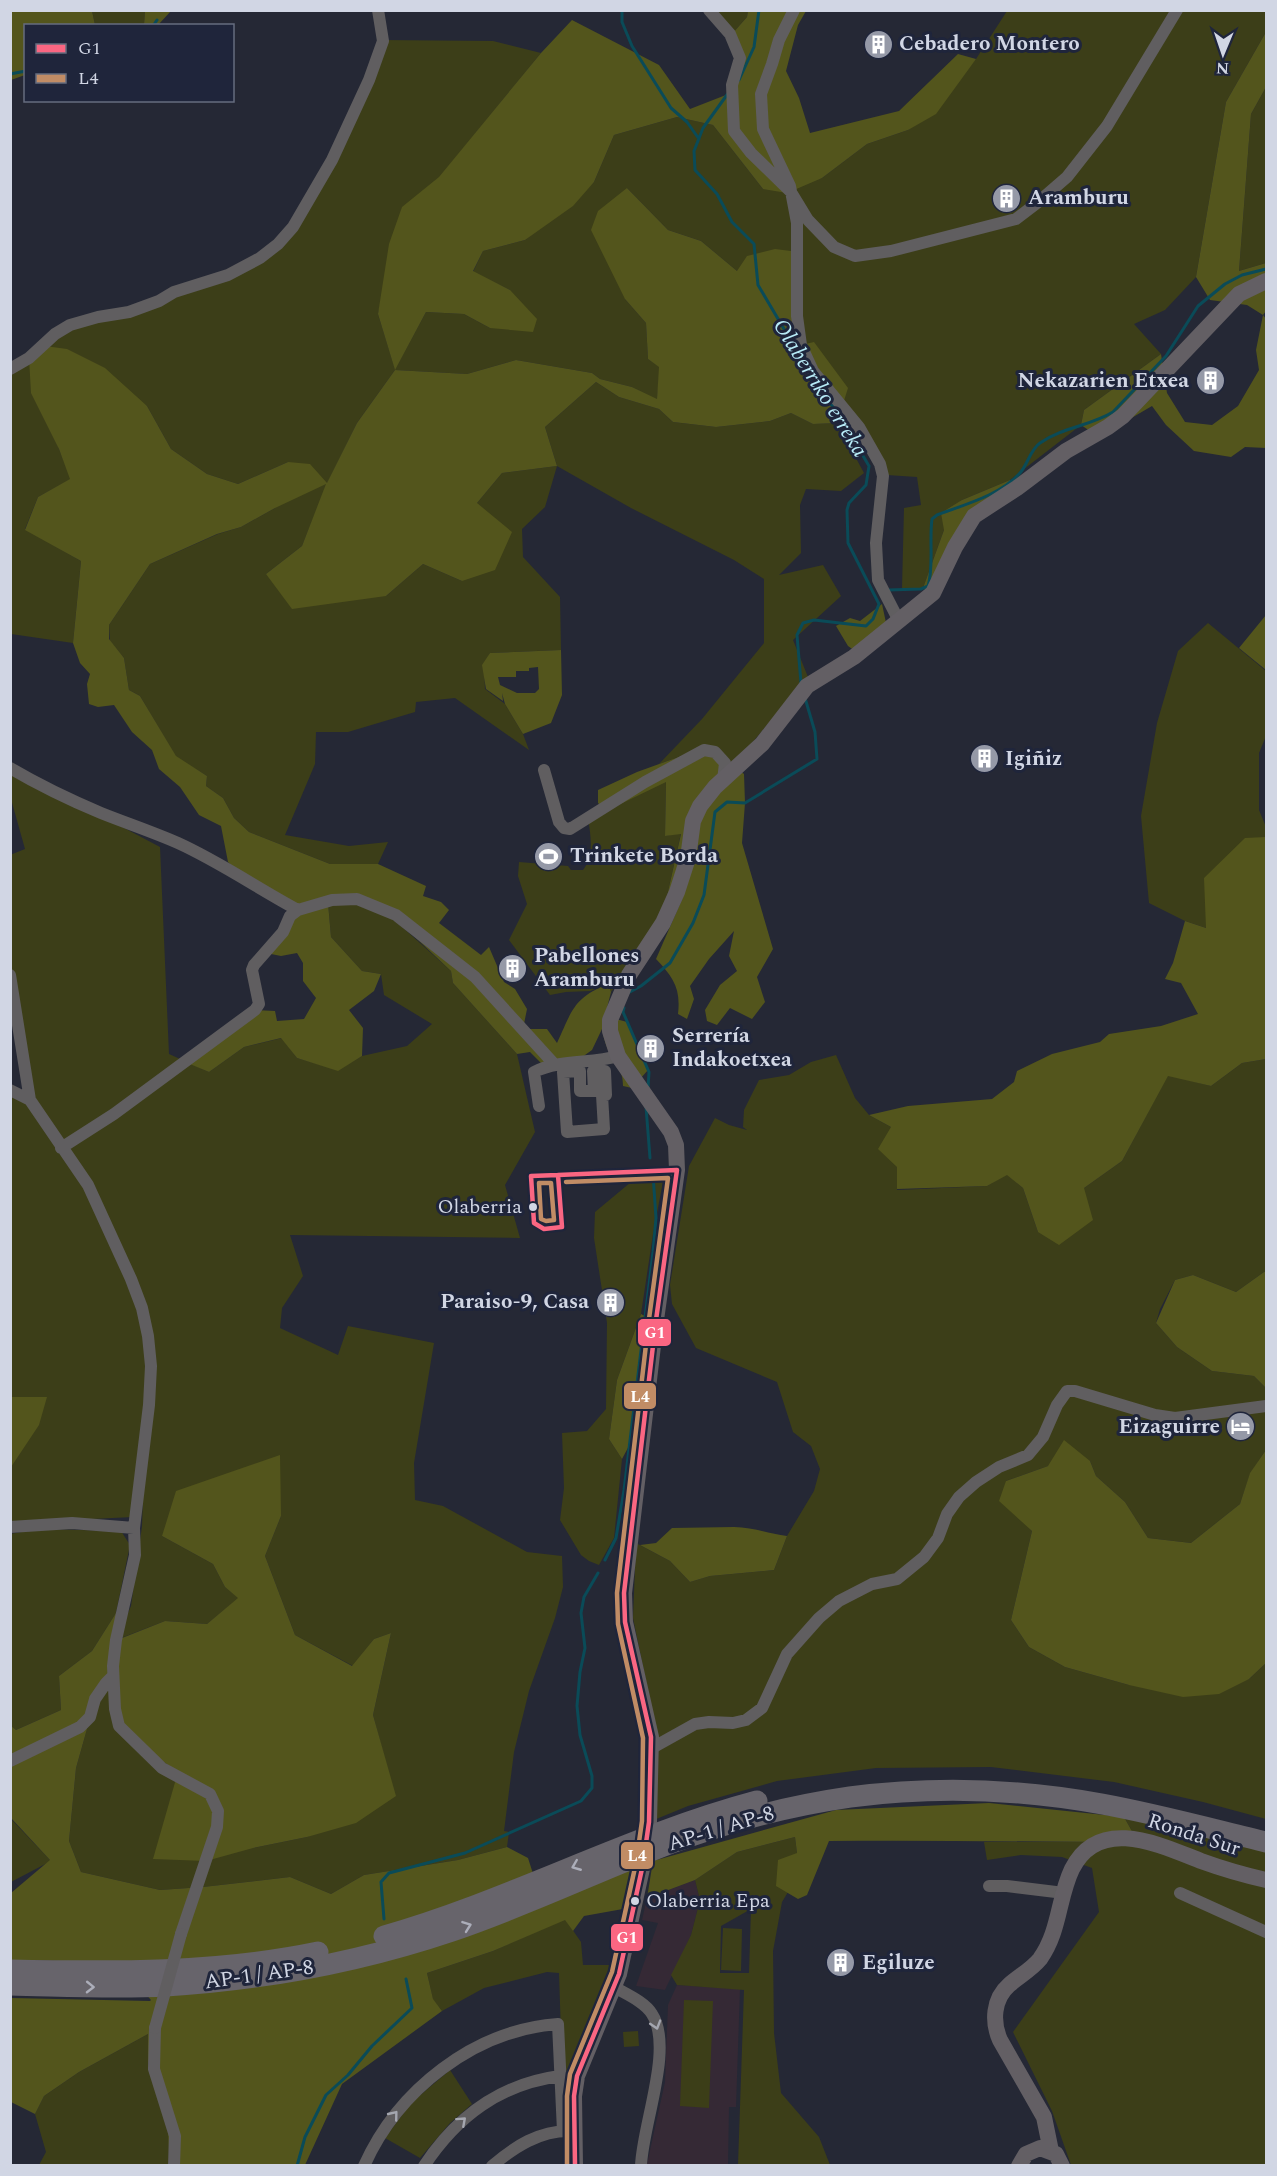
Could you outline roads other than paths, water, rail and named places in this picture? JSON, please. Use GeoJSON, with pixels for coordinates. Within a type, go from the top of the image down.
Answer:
{"type":"FeatureCollection","features":[{"type":"Feature","properties":{"kind":"highway","name":"AP-1 / AP-8"},"geometry":{"type":"LineString","coordinates":[[10,1970],[162,1971],[234,1965],[342,1947],[455,1914],[659,1832],[722,1810],[787,1794],[851,1783],[947,1776],[1042,1780],[1147,1799],[1266,1827]]}},
{"type":"Feature","properties":{"kind":"highway","name":"AP-1 / AP-8"},"geometry":{"type":"LineString","coordinates":[[10,1985],[126,1987],[200,1983],[273,1975],[345,1961],[416,1942],[486,1919],[661,1847],[730,1823],[812,1803],[884,1793],[947,1790],[1041,1795],[1104,1804],[1266,1842]]}},
{"type":"Feature","properties":{"kind":"street"},"geometry":{"type":"LineString","coordinates":[[10,369],[29,358],[55,334],[70,325],[129,312],[159,301],[174,292],[228,275],[260,258],[278,244],[293,227],[332,160],[369,80],[383,42],[378,10]]}},
{"type":"Feature","properties":{"kind":"street"},"geometry":{"type":"LineString","coordinates":[[709,10],[730,34],[740,58],[732,90],[735,131],[751,153],[791,192],[808,220],[834,247],[855,256],[891,251],[1016,219],[1037,203],[1067,177],[1101,134],[1177,10]]}},
{"type":"Feature","properties":{"kind":"street"},"geometry":{"type":"LineString","coordinates":[[794,10],[779,40],[761,94],[763,129],[790,186],[796,223],[797,316],[801,345],[813,371],[859,427],[880,464],[883,476],[876,543],[878,580],[899,621]]}},
{"type":"Feature","properties":{"kind":"street"},"geometry":{"type":"LineString","coordinates":[[649,1821],[652,1748],[644,1702],[625,1622],[624,1593],[656,1320],[677,1170],[676,1145],[671,1132],[618,1056],[610,1031],[611,1016],[629,975],[663,923],[677,892],[688,858],[693,821],[700,806],[762,744],[802,691],[854,657],[933,593],[955,547],[974,516],[1017,488],[1066,451],[1123,416],[1239,294],[1266,281]]}},
{"type":"Feature","properties":{"kind":"street"},"geometry":{"type":"LineString","coordinates":[[544,770],[559,822],[564,828],[570,829],[645,782],[704,750],[716,752],[725,764],[723,781]]}},
{"type":"Feature","properties":{"kind":"street"},"geometry":{"type":"LineString","coordinates":[[10,768],[30,780],[98,811],[176,842],[211,859],[298,910]]}},
{"type":"Feature","properties":{"kind":"street"},"geometry":{"type":"LineString","coordinates":[[61,1148],[114,1114],[255,1010],[259,1004],[252,970],[254,964],[283,932],[290,916],[298,910],[332,900],[357,899],[396,915],[475,977],[555,1065]]}},
{"type":"Feature","properties":{"kind":"street"},"geometry":{"type":"LineString","coordinates":[[10,975],[30,1100],[88,1185],[131,1279],[142,1308],[148,1336],[151,1366],[149,1405],[134,1528],[135,1555],[116,1640],[115,1709],[119,1726],[162,1768],[210,1794],[218,1811],[217,1827],[181,1934],[155,2028],[154,2069],[175,2136],[174,2166]]}},
{"type":"Feature","properties":{"kind":"street"},"geometry":{"type":"LineString","coordinates":[[539,1106],[534,1072],[555,1065],[603,1060],[618,1056]]}},
{"type":"Feature","properties":{"kind":"street"},"geometry":{"type":"LineString","coordinates":[[580,1071],[580,1091],[594,1091],[593,1071],[605,1071],[606,1095],[602,1095],[604,1129],[567,1132],[563,1072],[580,1071]]}},
{"type":"Feature","properties":{"kind":"street"},"geometry":{"type":"LineString","coordinates":[[10,1090],[30,1100]]}},
{"type":"Feature","properties":{"kind":"street"},"geometry":{"type":"LineString","coordinates":[[652,1748],[695,1724],[733,1723],[746,1720],[762,1708],[788,1654],[819,1618],[839,1601],[864,1588],[897,1579],[924,1557],[938,1538],[947,1514],[959,1497],[999,1467],[1028,1455],[1043,1437],[1057,1405],[1067,1391],[1075,1391],[1155,1415],[1175,1418],[1265,1406]]}},
{"type":"Feature","properties":{"kind":"street"},"geometry":{"type":"LineString","coordinates":[[10,1527],[72,1523],[134,1528]]}},
{"type":"Feature","properties":{"kind":"street"},"geometry":{"type":"LineString","coordinates":[[10,1761],[80,1727],[90,1717],[95,1699],[114,1676]]}},
{"type":"Feature","properties":{"kind":"street","name":"Ronda Sur"},"geometry":{"type":"LineString","coordinates":[[1043,2150],[1047,2123],[1000,2040],[995,2013],[999,1999],[1007,1987],[1033,1966],[1044,1952],[1057,1923],[1073,1867],[1083,1853],[1106,1840],[1124,1838],[1149,1841],[1225,1869],[1266,1880]]}},
{"type":"Feature","properties":{"kind":"street"},"geometry":{"type":"LineString","coordinates":[[569,2131],[577,2076],[592,2035],[614,1987],[628,1937],[643,1863]]}},
{"type":"Feature","properties":{"kind":"street"},"geometry":{"type":"LineString","coordinates":[[989,1886],[1064,1893]]}},
{"type":"Feature","properties":{"kind":"street"},"geometry":{"type":"LineString","coordinates":[[1180,1893],[1266,1932]]}},
{"type":"Feature","properties":{"kind":"street"},"geometry":{"type":"LineString","coordinates":[[614,1987],[632,1996],[652,2012],[659,2031],[657,2076],[641,2166]]}},
{"type":"Feature","properties":{"kind":"street"},"geometry":{"type":"LineString","coordinates":[[364,2166],[389,2121],[431,2077],[457,2058],[488,2042],[523,2029],[558,2024],[560,2076],[575,2166]]}},
{"type":"Feature","properties":{"kind":"street"},"geometry":{"type":"LineString","coordinates":[[424,2166],[457,2125],[485,2101],[512,2088],[543,2078],[560,2076]]}},
{"type":"Feature","properties":{"kind":"street"},"geometry":{"type":"LineString","coordinates":[[492,2166],[511,2149],[528,2140],[569,2131]]}},
{"type":"Feature","properties":{"kind":"street"},"geometry":{"type":"LineString","coordinates":[[1019,2166],[1026,2154],[1043,2150],[1059,2158],[1062,2166]]}},
{"type":"Feature","properties":{"kind":"waterway"},"geometry":{"type":"LineString","coordinates":[[622,10],[622,22],[632,46],[671,108],[687,122],[699,139]]}},
{"type":"Feature","properties":{"kind":"waterway","name":"Olaberriko erreka"},"geometry":{"type":"LineString","coordinates":[[739,80],[754,47],[759,10]]}},
{"type":"Feature","properties":{"kind":"waterway"},"geometry":{"type":"LineString","coordinates":[[154,24],[157,20]]}},
{"type":"Feature","properties":{"kind":"waterway"},"geometry":{"type":"LineString","coordinates":[[10,74],[24,71]]}},
{"type":"Feature","properties":{"kind":"waterway","name":"Olaberriko erreka"},"geometry":{"type":"LineString","coordinates":[[729,92],[703,128],[694,151],[695,170],[717,194],[732,222],[754,244],[758,285],[797,351],[819,394],[835,408],[869,466],[866,485],[849,503],[847,510],[848,543],[879,604],[873,619],[866,626],[814,620],[803,623],[797,635],[801,683]]}},
{"type":"Feature","properties":{"kind":"waterway"},"geometry":{"type":"LineString","coordinates":[[888,590],[921,589],[928,586],[931,571],[932,519],[992,493],[1012,481],[1040,443],[1113,412],[1166,356],[1198,306],[1225,284],[1242,275],[1266,269]]}},
{"type":"Feature","properties":{"kind":"waterway","name":"Olaberriko erreka"},"geometry":{"type":"LineString","coordinates":[[628,993],[641,986],[670,963],[693,923],[704,895],[715,812],[727,802],[745,803],[817,759],[815,732],[805,698]]}},
{"type":"Feature","properties":{"kind":"waterway","name":"Olaberriko erreka"},"geometry":{"type":"LineString","coordinates":[[624,1008],[623,1012],[649,1072],[648,1088]]}},
{"type":"Feature","properties":{"kind":"waterway","name":"Olaberriko erreka"},"geometry":{"type":"LineString","coordinates":[[646,1107],[650,1158]]}},
{"type":"Feature","properties":{"kind":"waterway","name":"Olaberriko erreka"},"geometry":{"type":"LineString","coordinates":[[605,1560],[616,1538],[624,1490],[653,1252],[656,1218],[653,1174]]}},
{"type":"Feature","properties":{"kind":"waterway","name":"Olaberriko erreka"},"geometry":{"type":"LineString","coordinates":[[384,1919],[381,1882],[389,1873],[465,1853],[581,1801],[592,1788],[592,1776],[580,1735],[577,1706],[585,1648],[581,1613],[584,1597],[598,1573]]}},
{"type":"Feature","properties":{"kind":"waterway","name":"Olaberriko erreka"},"geometry":{"type":"LineString","coordinates":[[297,2166],[305,2137],[326,2095],[412,2008],[406,1979]]}},
{"type":"Feature","properties":{"kind":"place","name":"Cebadero Montero"},"geometry":{"type":"Point","coordinates":[878,44]}},
{"type":"Feature","properties":{"kind":"place","name":"Aramburu"},"geometry":{"type":"Point","coordinates":[1007,198]}},
{"type":"Feature","properties":{"kind":"place","name":"Nekazarien Etxea"},"geometry":{"type":"Point","coordinates":[1210,381]}},
{"type":"Feature","properties":{"kind":"place","name":"Igiñiz"},"geometry":{"type":"Point","coordinates":[984,759]}},
{"type":"Feature","properties":{"kind":"place","name":"Trinkete Borda"},"geometry":{"type":"Point","coordinates":[549,856]}},
{"type":"Feature","properties":{"kind":"place","name":"Pabellones Aramburu"},"geometry":{"type":"Point","coordinates":[513,968]}},
{"type":"Feature","properties":{"kind":"place","name":"Serrería Indakoetxea"},"geometry":{"type":"Point","coordinates":[651,1048]}},
{"type":"Feature","properties":{"kind":"place","name":"Olaberria"},"geometry":{"type":"Point","coordinates":[533,1207]}},
{"type":"Feature","properties":{"kind":"place","name":"Paraiso-9, Casa"},"geometry":{"type":"Point","coordinates":[610,1302]}},
{"type":"Feature","properties":{"kind":"place","name":"Eizaguirre"},"geometry":{"type":"Point","coordinates":[1241,1427]}},
{"type":"Feature","properties":{"kind":"place","name":"Olaberria Epa"},"geometry":{"type":"Point","coordinates":[635,1901]}},
{"type":"Feature","properties":{"kind":"place","name":"Egiluze"},"geometry":{"type":"Point","coordinates":[841,1963]}}]}
